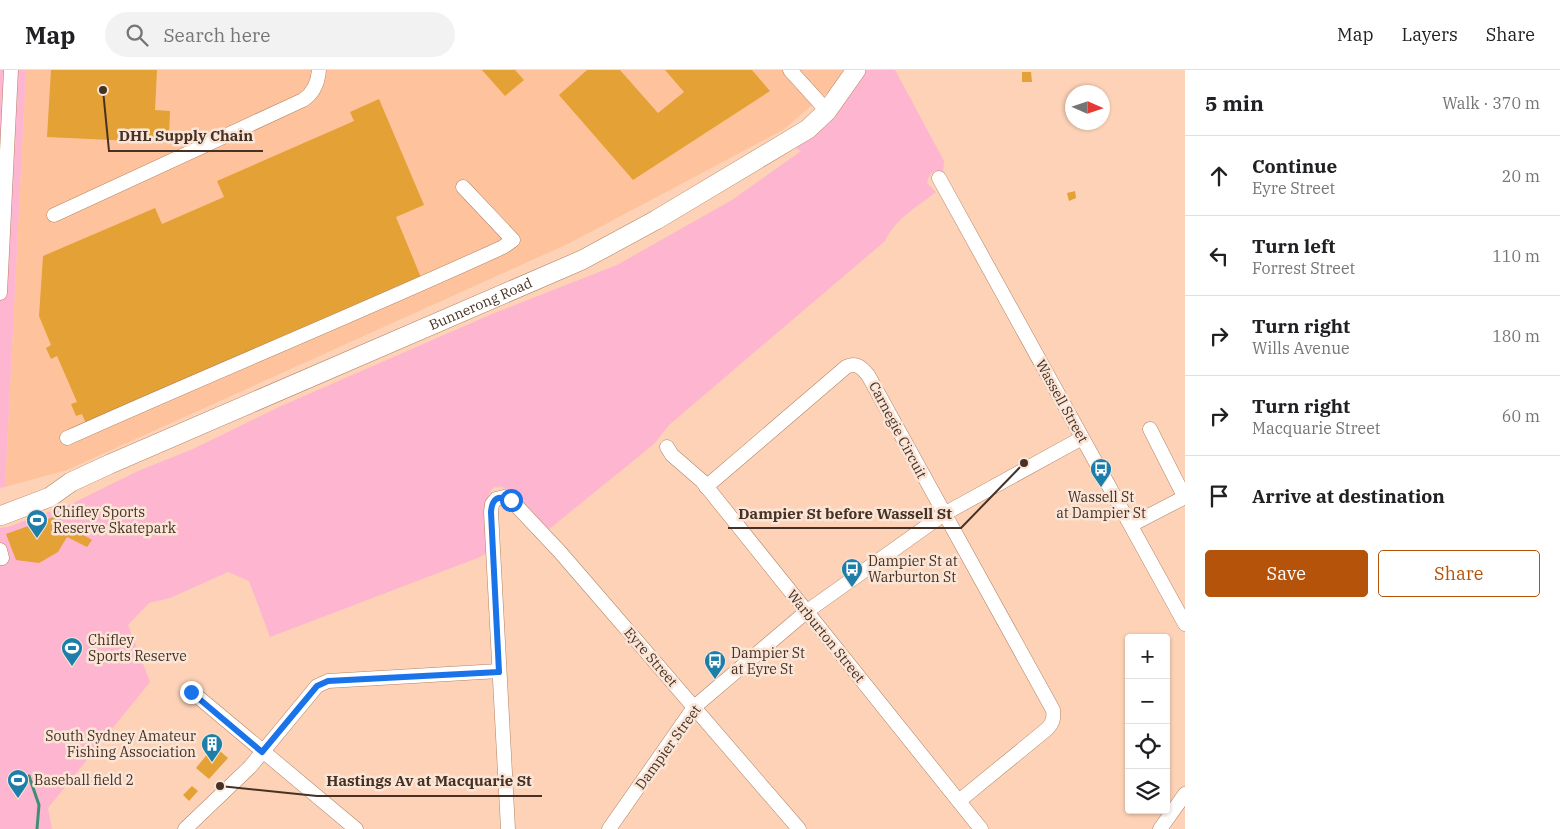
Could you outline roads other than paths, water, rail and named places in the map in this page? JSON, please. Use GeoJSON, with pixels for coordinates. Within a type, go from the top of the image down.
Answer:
{"type":"FeatureCollection","features":[{"type":"Feature","properties":{"kind":"main road","name":"Bunnerong Road"},"geometry":{"type":"LineString","coordinates":[[1,512],[46,487],[71,482],[582,260],[628,236],[808,129],[827,111],[856,70]]}},
{"type":"Feature","properties":{"kind":"street"},"geometry":{"type":"LineString","coordinates":[[0,293],[10,70]]}},
{"type":"Feature","properties":{"kind":"street"},"geometry":{"type":"LineString","coordinates":[[313,70],[313,90]]}},
{"type":"Feature","properties":{"kind":"street"},"geometry":{"type":"LineString","coordinates":[[54,215],[303,100],[310,96],[318,84],[319,70]]}},
{"type":"Feature","properties":{"kind":"street"},"geometry":{"type":"LineString","coordinates":[[790,70],[827,111]]}},
{"type":"Feature","properties":{"kind":"street","name":"Wassell Street"},"geometry":{"type":"LineString","coordinates":[[939,178],[1185,624]]}},
{"type":"Feature","properties":{"kind":"street"},"geometry":{"type":"LineString","coordinates":[[68,438],[420,285],[503,247],[513,240],[463,187]]}},
{"type":"Feature","properties":{"kind":"street","name":"Carnegie Circuit"},"geometry":{"type":"LineString","coordinates":[[706,487],[846,366],[852,364],[860,366],[868,375],[1053,710],[1054,717],[1048,729],[959,801]]}},
{"type":"Feature","properties":{"kind":"street"},"geometry":{"type":"LineString","coordinates":[[1130,526],[1185,498],[1150,429]]}},
{"type":"Feature","properties":{"kind":"street","name":"Dampier Street"},"geometry":{"type":"LineString","coordinates":[[609,829],[695,708],[806,612],[944,514],[1082,438]]}},
{"type":"Feature","properties":{"kind":"street","name":"Warburton Street"},"geometry":{"type":"LineString","coordinates":[[667,447],[672,455],[706,487],[981,829]]}},
{"type":"Feature","properties":{"kind":"street","name":"Eyre Street"},"geometry":{"type":"LineString","coordinates":[[499,672],[491,512],[492,504],[496,499],[504,497],[511,500],[560,552],[799,829]]}},
{"type":"Feature","properties":{"kind":"street"},"geometry":{"type":"LineString","coordinates":[[185,829],[250,767],[317,686],[328,681],[499,672],[508,829]]}},
{"type":"Feature","properties":{"kind":"street"},"geometry":{"type":"LineString","coordinates":[[191,692],[356,829]]}},
{"type":"Feature","properties":{"kind":"street"},"geometry":{"type":"LineString","coordinates":[[1160,829],[1185,794]]}},
{"type":"Feature","properties":{"kind":"waterway"},"geometry":{"type":"LineString","coordinates":[[29,776],[39,805],[37,829]]}},
{"type":"Feature","properties":{"kind":"place","name":"DHL Supply Chain"},"geometry":{"type":"Point","coordinates":[103,90]}},
{"type":"Feature","properties":{"kind":"place","name":"Dampier St before Wassell St"},"geometry":{"type":"Point","coordinates":[1024,463]}},
{"type":"Feature","properties":{"kind":"place","name":"Wassell St at Dampier St"},"geometry":{"type":"Point","coordinates":[1101,488]}},
{"type":"Feature","properties":{"kind":"place","name":"Chifley Sports Reserve Skatepark"},"geometry":{"type":"Point","coordinates":[37,539]}},
{"type":"Feature","properties":{"kind":"place","name":"Dampier St at Warburton St"},"geometry":{"type":"Point","coordinates":[852,588]}},
{"type":"Feature","properties":{"kind":"place","name":"Chifley Sports Reserve"},"geometry":{"type":"Point","coordinates":[72,667]}},
{"type":"Feature","properties":{"kind":"place","name":"Dampier St at Eyre St"},"geometry":{"type":"Point","coordinates":[715,680]}},
{"type":"Feature","properties":{"kind":"place","name":"South Sydney Amateur Fishing Association"},"geometry":{"type":"Point","coordinates":[212,763]}},
{"type":"Feature","properties":{"kind":"place","name":"Hastings Av at Macquarie St"},"geometry":{"type":"Point","coordinates":[220,786]}},
{"type":"Feature","properties":{"kind":"place","name":"Baseball field 2"},"geometry":{"type":"Point","coordinates":[18,799]}}]}
